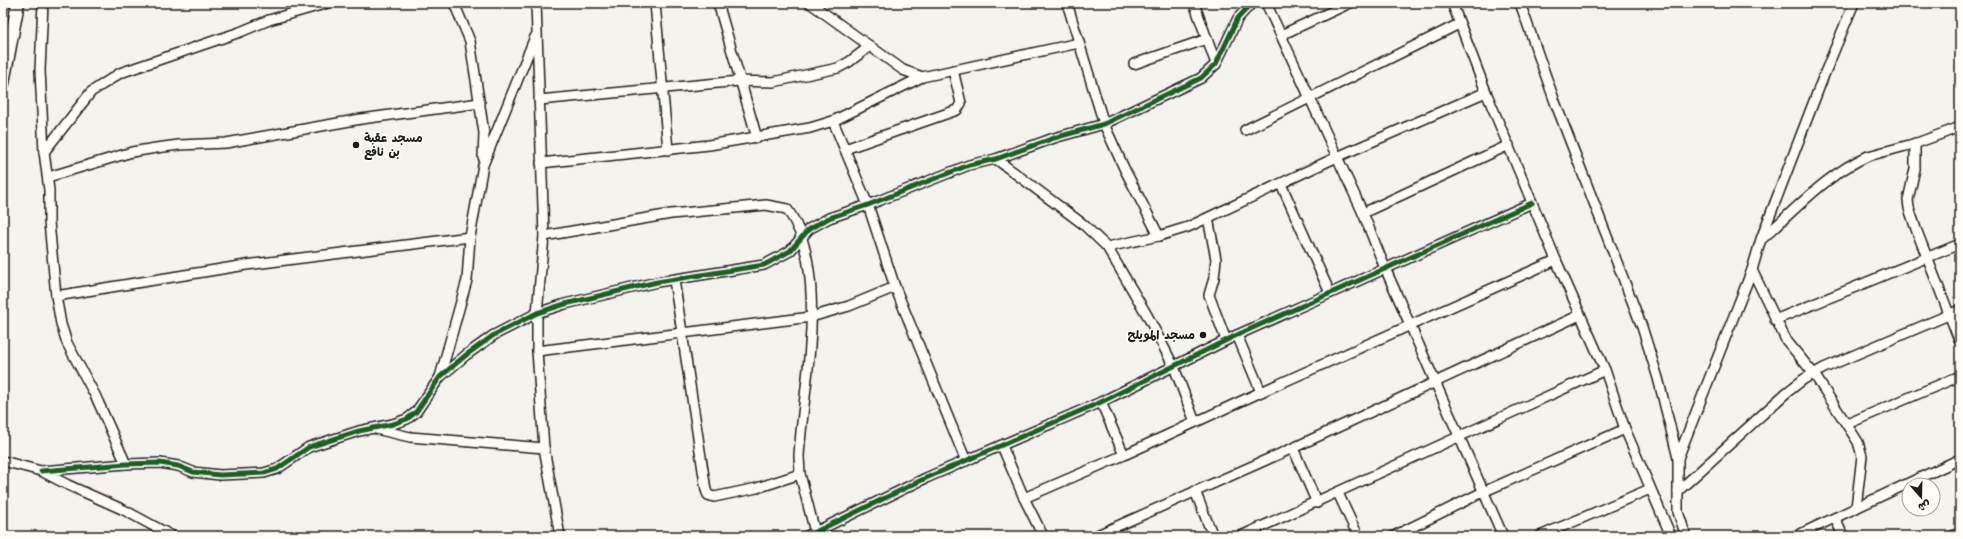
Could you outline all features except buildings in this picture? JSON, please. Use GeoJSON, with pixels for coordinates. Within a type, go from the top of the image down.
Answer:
{"type":"FeatureCollection","features":[{"type":"Feature","properties":{"kind":"main road"},"geometry":{"type":"LineString","coordinates":[[3,83],[18,3]]}},
{"type":"Feature","properties":{"kind":"street"},"geometry":{"type":"LineString","coordinates":[[43,3],[40,70],[44,152],[48,177],[49,222],[56,296],[61,324],[67,343],[96,397],[126,464]]}},
{"type":"Feature","properties":{"kind":"street"},"geometry":{"type":"LineString","coordinates":[[44,152],[92,92],[120,74],[240,32],[269,20],[328,3]]}},
{"type":"Feature","properties":{"kind":"street"},"geometry":{"type":"LineString","coordinates":[[440,377],[467,280],[470,237],[483,165],[484,133],[470,41],[454,3]]}},
{"type":"Feature","properties":{"kind":"street"},"geometry":{"type":"LineString","coordinates":[[536,3],[544,236],[537,313],[537,351],[544,448],[560,536]]}},
{"type":"Feature","properties":{"kind":"street"},"geometry":{"type":"LineString","coordinates":[[655,3],[668,150]]}},
{"type":"Feature","properties":{"kind":"street"},"geometry":{"type":"LineString","coordinates":[[718,3],[756,138]]}},
{"type":"Feature","properties":{"kind":"street"},"geometry":{"type":"LineString","coordinates":[[810,3],[903,70],[922,77]]}},
{"type":"Feature","properties":{"kind":"street"},"geometry":{"type":"LineString","coordinates":[[1067,3],[1104,124],[1124,168],[1159,236]]}},
{"type":"Feature","properties":{"kind":"street"},"geometry":{"type":"LineString","coordinates":[[1194,3],[1216,64]]}},
{"type":"Feature","properties":{"kind":"street"},"geometry":{"type":"LineString","coordinates":[[41,471],[126,464],[160,463],[178,466],[193,472],[220,475],[264,473],[277,469],[309,447],[337,437],[393,424],[407,419],[416,412],[440,377],[494,335],[537,313],[566,304],[674,280],[764,265],[790,251],[801,237],[815,224],[829,218],[868,205],[969,165],[996,159],[1054,138],[1104,124],[1201,78],[1216,64],[1238,18],[1252,3]]}},
{"type":"Feature","properties":{"kind":"street"},"geometry":{"type":"LineString","coordinates":[[1266,3],[1308,98],[1338,157],[1363,213],[1385,268],[1503,536]]}},
{"type":"Feature","properties":{"kind":"street"},"geometry":{"type":"LineString","coordinates":[[1280,35],[1350,3]]}},
{"type":"Feature","properties":{"kind":"street"},"geometry":{"type":"LineString","coordinates":[[1452,3],[1486,92],[1556,260],[1605,370],[1625,429],[1671,536]]}},
{"type":"Feature","properties":{"kind":"street"},"geometry":{"type":"LineString","coordinates":[[1520,3],[1555,102],[1642,326],[1658,378],[1678,458],[1678,512],[1686,536]]}},
{"type":"Feature","properties":{"kind":"street"},"geometry":{"type":"LineString","coordinates":[[1678,458],[1752,270],[1761,239],[1821,82],[1854,3]]}},
{"type":"Feature","properties":{"kind":"street"},"geometry":{"type":"LineString","coordinates":[[1245,130],[1459,24]]}},
{"type":"Feature","properties":{"kind":"street"},"geometry":{"type":"LineString","coordinates":[[483,165],[536,34]]}},
{"type":"Feature","properties":{"kind":"street"},"geometry":{"type":"LineString","coordinates":[[1134,64],[1207,39]]}},
{"type":"Feature","properties":{"kind":"street"},"geometry":{"type":"LineString","coordinates":[[541,163],[668,150],[756,138],[810,128],[833,121],[922,77],[1079,43]]}},
{"type":"Feature","properties":{"kind":"street"},"geometry":{"type":"LineString","coordinates":[[539,100],[739,81],[773,82],[838,68],[849,62],[870,46]]}},
{"type":"Feature","properties":{"kind":"street"},"geometry":{"type":"LineString","coordinates":[[845,149],[957,110],[961,103],[953,70]]}},
{"type":"Feature","properties":{"kind":"street"},"geometry":{"type":"LineString","coordinates":[[1107,247],[1159,236],[1188,227],[1338,157],[1486,92]]}},
{"type":"Feature","properties":{"kind":"street"},"geometry":{"type":"LineString","coordinates":[[48,177],[132,152],[179,145],[226,143],[361,119],[480,103]]}},
{"type":"Feature","properties":{"kind":"street"},"geometry":{"type":"LineString","coordinates":[[833,121],[868,205],[894,287],[966,461]]}},
{"type":"Feature","properties":{"kind":"street"},"geometry":{"type":"LineString","coordinates":[[1761,239],[1845,168],[1868,156],[1915,143],[1960,127]]}},
{"type":"Feature","properties":{"kind":"street"},"geometry":{"type":"LineString","coordinates":[[1915,143],[1915,169],[1908,200],[1916,229],[1960,342]]}},
{"type":"Feature","properties":{"kind":"street"},"geometry":{"type":"LineString","coordinates":[[1363,213],[1509,145]]}},
{"type":"Feature","properties":{"kind":"street"},"geometry":{"type":"LineString","coordinates":[[996,159],[1083,224],[1107,247],[1147,315],[1174,368],[1195,422]]}},
{"type":"Feature","properties":{"kind":"street"},"geometry":{"type":"LineString","coordinates":[[1280,184],[1330,293]]}},
{"type":"Feature","properties":{"kind":"street"},"geometry":{"type":"LineString","coordinates":[[544,236],[671,214],[766,205],[787,209],[801,237],[807,260],[811,318],[800,441],[800,474],[812,535],[926,478],[1101,402],[1174,368],[1226,340],[1532,203]]}},
{"type":"Feature","properties":{"kind":"street"},"geometry":{"type":"LineString","coordinates":[[1208,218],[1216,259],[1214,278],[1209,295],[1226,340]]}},
{"type":"Feature","properties":{"kind":"street"},"geometry":{"type":"LineString","coordinates":[[56,296],[246,265],[470,237]]}},
{"type":"Feature","properties":{"kind":"street"},"geometry":{"type":"LineString","coordinates":[[1775,320],[1960,244]]}},
{"type":"Feature","properties":{"kind":"street"},"geometry":{"type":"LineString","coordinates":[[1024,498],[1124,455],[1556,260]]}},
{"type":"Feature","properties":{"kind":"street"},"geometry":{"type":"LineString","coordinates":[[1752,270],[1775,320],[1790,346],[1814,374],[1847,424],[1861,449],[1856,508]]}},
{"type":"Feature","properties":{"kind":"street"},"geometry":{"type":"LineString","coordinates":[[674,280],[708,495],[714,497],[757,488],[800,474]]}},
{"type":"Feature","properties":{"kind":"street"},"geometry":{"type":"LineString","coordinates":[[537,351],[811,318],[849,306],[894,287]]}},
{"type":"Feature","properties":{"kind":"street"},"geometry":{"type":"LineString","coordinates":[[1678,491],[1786,393],[1814,374],[1960,310]]}},
{"type":"Feature","properties":{"kind":"street"},"geometry":{"type":"LineString","coordinates":[[1095,536],[1293,448],[1580,315]]}},
{"type":"Feature","properties":{"kind":"street"},"geometry":{"type":"LineString","coordinates":[[1237,335],[1261,392]]}},
{"type":"Feature","properties":{"kind":"street"},"geometry":{"type":"LineString","coordinates":[[1241,536],[1605,370]]}},
{"type":"Feature","properties":{"kind":"street"},"geometry":{"type":"LineString","coordinates":[[1847,424],[1960,376]]}},
{"type":"Feature","properties":{"kind":"street"},"geometry":{"type":"LineString","coordinates":[[1101,402],[1124,455]]}},
{"type":"Feature","properties":{"kind":"street"},"geometry":{"type":"LineString","coordinates":[[372,428],[410,437],[544,448]]}},
{"type":"Feature","properties":{"kind":"street"},"geometry":{"type":"LineString","coordinates":[[1394,536],[1483,492],[1625,429]]}},
{"type":"Feature","properties":{"kind":"street"},"geometry":{"type":"LineString","coordinates":[[1002,446],[1024,498],[1043,536]]}},
{"type":"Feature","properties":{"kind":"street"},"geometry":{"type":"LineString","coordinates":[[1293,448],[1316,503]]}},
{"type":"Feature","properties":{"kind":"street"},"geometry":{"type":"LineString","coordinates":[[1796,536],[1960,459]]}},
{"type":"Feature","properties":{"kind":"street"},"geometry":{"type":"LineString","coordinates":[[3,461],[41,471],[124,510],[172,536]]}},
{"type":"Feature","properties":{"kind":"street"},"geometry":{"type":"LineString","coordinates":[[1540,536],[1650,489]]}},
{"type":"Feature","properties":{"kind":"street"},"geometry":{"type":"LineString","coordinates":[[1194,491],[1213,536]]}},
{"type":"Feature","properties":{"kind":"street"},"geometry":{"type":"LineString","coordinates":[[1338,493],[1358,536]]}},
{"type":"Feature","properties":{"kind":"street"},"geometry":{"type":"LineString","coordinates":[[1835,518],[1843,536]]}},
{"type":"Feature","properties":{"kind":"street"},"geometry":{"type":"LineString","coordinates":[[1952,536],[1960,533]]}},
{"type":"Feature","properties":{"kind":"cycle path"},"geometry":{"type":"LineString","coordinates":[[41,471],[126,464],[160,463],[178,466],[193,472],[220,475],[264,473],[277,469],[309,447],[359,431],[393,424],[407,419],[416,412],[440,377],[466,355],[494,335],[537,313],[565,304],[657,282],[764,265],[790,251],[809,229],[829,218],[868,205],[969,165],[996,159],[1054,138],[1104,124],[1201,78],[1216,64],[1238,18],[1252,3]]}},
{"type":"Feature","properties":{"kind":"cycle path"},"geometry":{"type":"LineString","coordinates":[[807,536],[926,478],[1101,402],[1237,335],[1532,203]]}},
{"type":"Feature","properties":{"kind":"place","name":"مسجد عقبة بن نافع"},"geometry":{"type":"Point","coordinates":[356,145]}},
{"type":"Feature","properties":{"kind":"place","name":"مسجد المويلح"},"geometry":{"type":"Point","coordinates":[1203,335]}}]}
